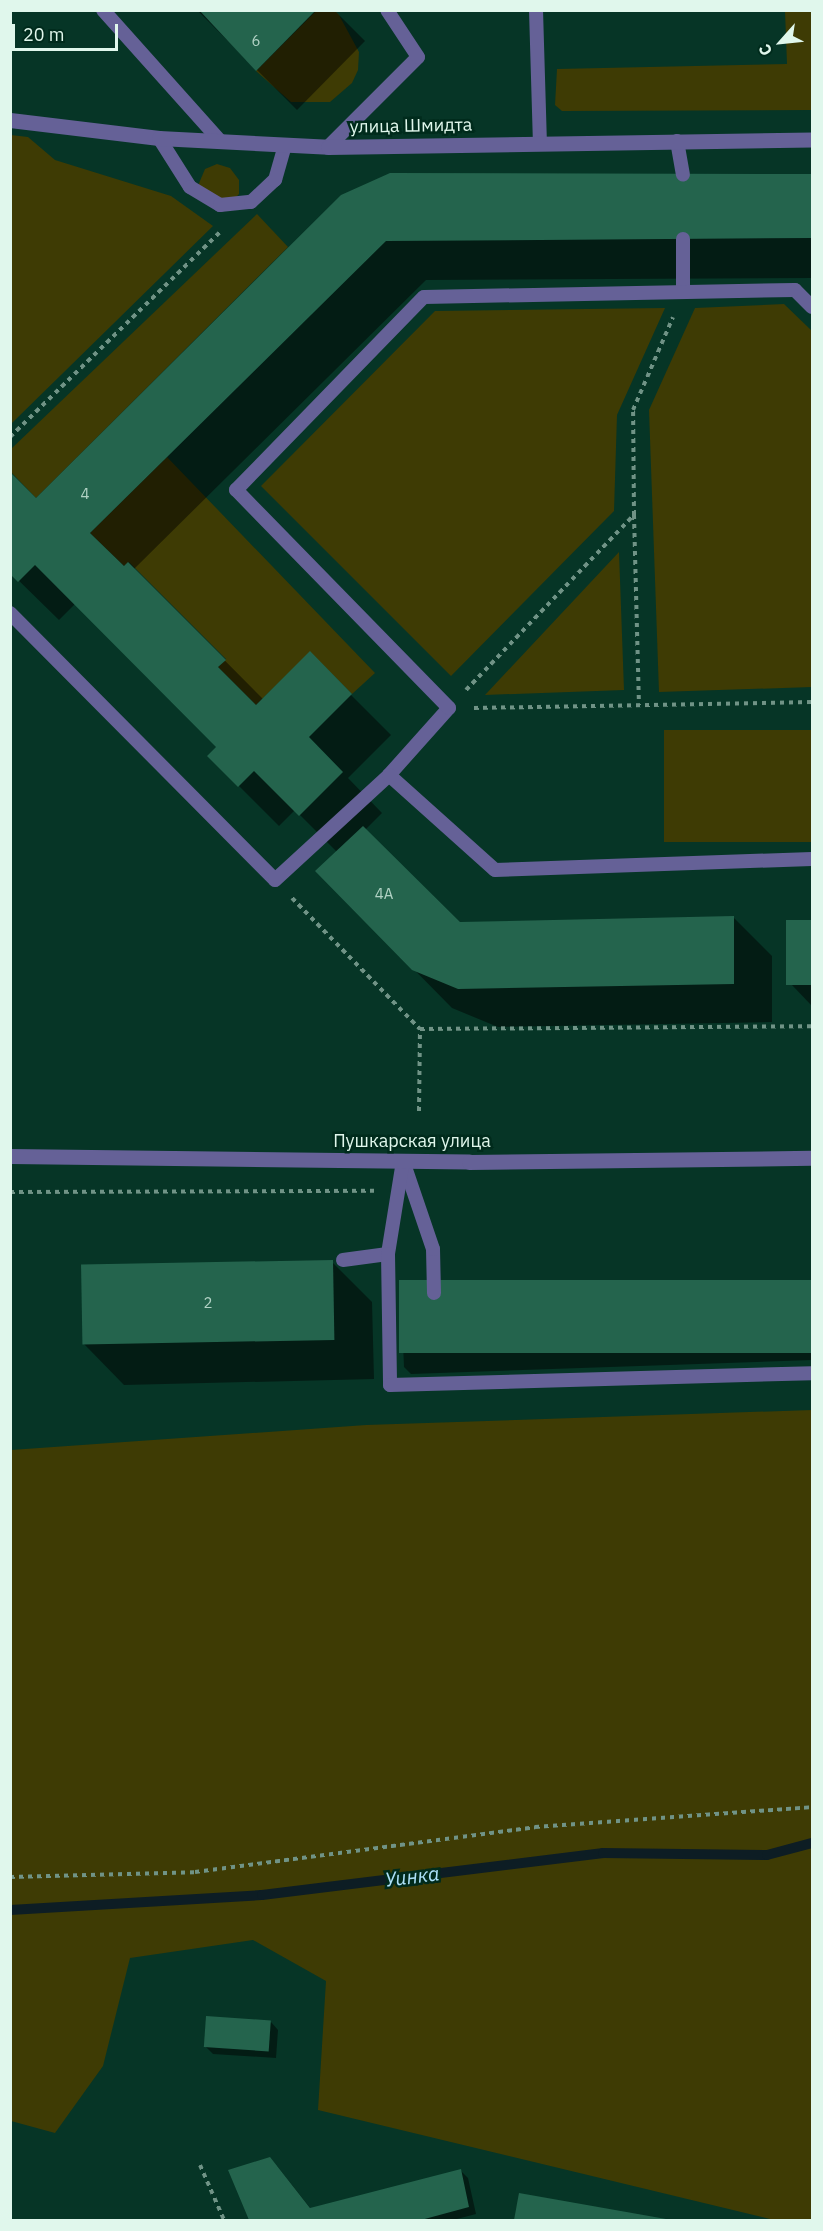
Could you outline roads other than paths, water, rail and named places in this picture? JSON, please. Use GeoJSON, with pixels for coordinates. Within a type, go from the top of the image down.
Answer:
{"type":"FeatureCollection","features":[{"type":"Feature","properties":{"kind":"street","name":"улица Шмидта"},"geometry":{"type":"LineString","coordinates":[[10,120],[159,138],[328,147],[813,139]]}},
{"type":"Feature","properties":{"kind":"street","name":"Пушкарская улица"},"geometry":{"type":"LineString","coordinates":[[10,1156],[403,1161],[813,1158]]}},
{"type":"Feature","properties":{"kind":"lane"},"geometry":{"type":"LineString","coordinates":[[103,10],[220,141]]}},
{"type":"Feature","properties":{"kind":"lane"},"geometry":{"type":"LineString","coordinates":[[328,147],[418,57],[387,10]]}},
{"type":"Feature","properties":{"kind":"lane"},"geometry":{"type":"LineString","coordinates":[[536,10],[540,143]]}},
{"type":"Feature","properties":{"kind":"lane"},"geometry":{"type":"LineString","coordinates":[[159,138],[190,187],[220,205],[251,202],[275,180],[285,145]]}},
{"type":"Feature","properties":{"kind":"lane"},"geometry":{"type":"LineString","coordinates":[[677,141],[683,174]]}},
{"type":"Feature","properties":{"kind":"lane"},"geometry":{"type":"LineString","coordinates":[[683,239],[683,292]]}},
{"type":"Feature","properties":{"kind":"lane"},"geometry":{"type":"LineString","coordinates":[[10,613],[275,880],[389,775],[449,708],[236,490],[424,297],[795,290],[813,306]]}},
{"type":"Feature","properties":{"kind":"lane"},"geometry":{"type":"LineString","coordinates":[[389,775],[495,870],[813,860]]}},
{"type":"Feature","properties":{"kind":"lane"},"geometry":{"type":"LineString","coordinates":[[403,1161],[388,1254],[390,1385],[813,1373]]}},
{"type":"Feature","properties":{"kind":"lane"},"geometry":{"type":"LineString","coordinates":[[403,1161],[433,1249],[434,1293]]}},
{"type":"Feature","properties":{"kind":"lane"},"geometry":{"type":"LineString","coordinates":[[343,1260],[388,1254]]}},
{"type":"Feature","properties":{"kind":"waterway","name":"Уинка"},"geometry":{"type":"LineString","coordinates":[[10,1910],[262,1895],[603,1853],[767,1855],[812,1843]]}}]}
